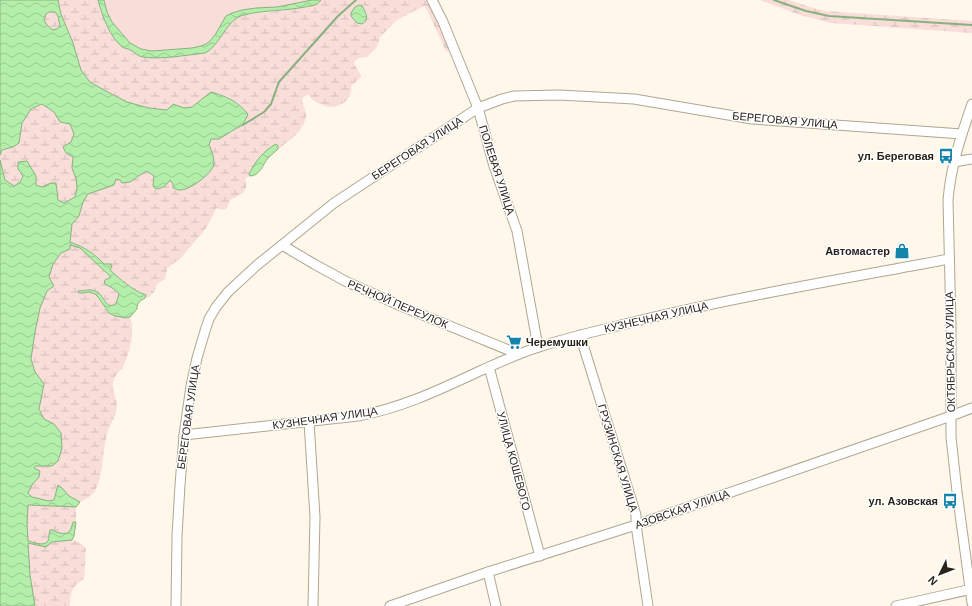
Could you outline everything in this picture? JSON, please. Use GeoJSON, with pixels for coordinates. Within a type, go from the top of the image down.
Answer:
{"type":"FeatureCollection","features":[{"type":"Feature","properties":{"kind":"street","name":"ПОЛЕВАЯ УЛИЦА"},"geometry":{"type":"LineString","coordinates":[[432,0],[443,22],[478,108],[494,166],[517,230],[538,347]]}},
{"type":"Feature","properties":{"kind":"street","name":"БЕРЕГОВАЯ УЛИЦА"},"geometry":{"type":"LineString","coordinates":[[176,606],[177,529],[184,435],[191,386],[197,358],[209,319],[216,307],[228,292],[256,266],[334,203],[478,108],[514,96],[559,95],[597,97],[634,99],[752,119],[962,134]]}},
{"type":"Feature","properties":{"kind":"street","name":"ОКТЯБРЬСКАЯ УЛИЦА"},"geometry":{"type":"LineString","coordinates":[[972,104],[954,162],[950,178],[948,200],[951,325],[951,416],[955,478],[972,603]]}},
{"type":"Feature","properties":{"kind":"street"},"geometry":{"type":"LineString","coordinates":[[954,162],[972,159]]}},
{"type":"Feature","properties":{"kind":"street","name":"РЕЧНОЙ ПЕРЕУЛОК"},"geometry":{"type":"LineString","coordinates":[[282,244],[347,282],[518,354]]}},
{"type":"Feature","properties":{"kind":"street","name":"КУЗНЕЧНАЯ УЛИЦА"},"geometry":{"type":"LineString","coordinates":[[184,435],[358,416],[387,410],[431,394],[518,354],[538,347],[667,314],[748,296],[949,259]]}},
{"type":"Feature","properties":{"kind":"street","name":"ГРУЗИНСКАЯ УЛИЦА"},"geometry":{"type":"LineString","coordinates":[[580,336],[636,516],[648,606]]}},
{"type":"Feature","properties":{"kind":"street","name":"УЛИЦА КОШЕВОГО"},"geometry":{"type":"LineString","coordinates":[[489,367],[540,556]]}},
{"type":"Feature","properties":{"kind":"street","name":"АЗОВСКАЯ УЛИЦА"},"geometry":{"type":"LineString","coordinates":[[390,606],[488,572],[636,525],[972,408]]}},
{"type":"Feature","properties":{"kind":"street"},"geometry":{"type":"LineString","coordinates":[[309,422],[315,517],[313,606]]}},
{"type":"Feature","properties":{"kind":"street"},"geometry":{"type":"LineString","coordinates":[[488,572],[496,606]]}},
{"type":"Feature","properties":{"kind":"street"},"geometry":{"type":"LineString","coordinates":[[896,606],[971,589]]}},
{"type":"Feature","properties":{"kind":"green space"},"geometry":{"type":"Polygon","coordinates":[[[58,0],[98,0],[107,26],[119,44],[137,55],[158,58],[204,53],[215,45],[232,22],[243,15],[296,9],[317,4],[321,0],[429,0],[449,49],[446,51],[425,6],[397,20],[380,37],[376,48],[367,57],[359,58],[355,61],[354,64],[361,77],[351,86],[350,96],[344,103],[335,107],[330,107],[315,102],[308,95],[305,96],[302,101],[306,116],[305,121],[299,131],[278,149],[278,146],[266,151],[252,168],[249,174],[250,176],[246,178],[245,190],[230,200],[225,210],[218,208],[216,209],[203,232],[179,260],[167,269],[165,279],[157,284],[154,292],[149,297],[145,298],[146,295],[127,284],[110,270],[111,264],[104,264],[85,248],[70,242],[72,224],[79,216],[83,202],[88,194],[114,185],[116,178],[130,182],[147,171],[154,176],[153,186],[170,180],[173,184],[213,154],[209,145],[211,139],[226,135],[243,125],[248,114],[240,105],[225,96],[202,99],[192,107],[184,108],[173,104],[167,110],[149,108],[127,102],[90,82],[81,70],[73,43],[61,14],[58,0]]]}},
{"type":"Feature","properties":{"kind":"green space"},"geometry":{"type":"Polygon","coordinates":[[[104,0],[312,0],[277,7],[242,10],[222,22],[215,35],[206,44],[192,48],[152,51],[141,49],[130,43],[112,22],[107,12],[104,0]]]}},
{"type":"Feature","properties":{"kind":"green space"},"geometry":{"type":"Polygon","coordinates":[[[760,0],[789,0],[825,11],[972,21],[972,33],[831,23],[800,15],[760,0]]]}},
{"type":"Feature","properties":{"kind":"green space"},"geometry":{"type":"Polygon","coordinates":[[[49,12],[55,12],[58,16],[60,26],[57,29],[53,30],[44,20],[46,14],[49,12]]]}},
{"type":"Feature","properties":{"kind":"green space"},"geometry":{"type":"Polygon","coordinates":[[[43,104],[54,112],[60,121],[70,124],[74,134],[71,142],[73,157],[72,168],[76,178],[77,188],[75,197],[64,203],[58,201],[56,183],[51,183],[42,188],[36,185],[18,169],[24,176],[20,182],[14,186],[5,180],[2,171],[0,155],[2,150],[13,147],[18,143],[22,123],[31,109],[43,104]]]}},
{"type":"Feature","properties":{"kind":"green space"},"geometry":{"type":"Polygon","coordinates":[[[70,245],[80,248],[111,277],[107,285],[115,289],[119,294],[117,302],[110,306],[97,292],[79,291],[83,293],[89,292],[96,295],[106,310],[111,314],[125,318],[130,317],[132,329],[128,355],[123,367],[113,382],[117,406],[115,416],[106,438],[98,485],[92,495],[80,502],[69,496],[58,485],[54,500],[49,501],[31,497],[28,493],[32,485],[39,477],[33,468],[36,466],[54,424],[44,419],[39,409],[43,384],[35,372],[31,359],[35,332],[40,308],[47,291],[53,264],[61,253],[70,245]]]}},
{"type":"Feature","properties":{"kind":"green space"},"geometry":{"type":"Polygon","coordinates":[[[28,505],[76,507],[76,522],[73,522],[68,533],[56,532],[49,536],[48,540],[44,543],[41,544],[28,541],[28,505]]]}},
{"type":"Feature","properties":{"kind":"green space"},"geometry":{"type":"Polygon","coordinates":[[[72,540],[80,543],[86,549],[84,578],[72,591],[70,606],[35,606],[30,575],[28,543],[46,547],[52,542],[72,540]]]}},
{"type":"Feature","properties":{"kind":"water"},"geometry":{"type":"Polygon","coordinates":[[[0,0],[58,0],[61,14],[73,43],[81,70],[90,82],[127,102],[149,108],[167,110],[173,104],[184,108],[192,107],[211,92],[232,100],[248,114],[243,125],[219,139],[211,139],[209,145],[213,154],[214,164],[205,177],[194,185],[183,190],[178,190],[173,188],[173,184],[170,180],[161,188],[156,189],[153,186],[154,176],[147,171],[130,182],[122,183],[120,180],[116,179],[114,185],[88,194],[83,202],[79,216],[72,224],[70,242],[88,251],[104,264],[111,264],[112,266],[110,270],[114,274],[131,288],[146,295],[145,298],[138,303],[137,309],[130,317],[126,318],[115,316],[109,313],[95,294],[89,292],[79,293],[78,291],[95,291],[100,294],[107,304],[110,305],[116,304],[119,294],[104,283],[105,280],[111,277],[80,248],[70,245],[70,249],[61,253],[53,264],[49,277],[54,286],[47,291],[40,308],[31,359],[35,372],[44,384],[39,409],[44,419],[54,424],[61,433],[62,448],[58,461],[52,466],[36,466],[34,468],[40,471],[39,477],[32,485],[28,493],[32,497],[49,501],[54,500],[58,485],[69,496],[80,502],[76,507],[28,505],[28,541],[44,544],[48,541],[50,530],[60,533],[68,533],[73,522],[76,522],[72,540],[52,542],[46,547],[28,543],[30,575],[35,606],[0,606],[0,160],[5,180],[14,186],[20,182],[23,176],[18,169],[18,162],[27,161],[36,176],[36,185],[42,187],[51,183],[56,183],[58,200],[64,203],[75,197],[77,188],[76,178],[72,168],[73,157],[66,153],[63,147],[71,142],[74,134],[70,124],[60,122],[54,112],[42,104],[31,109],[22,123],[19,143],[13,147],[2,150],[0,155],[0,0]],[[49,12],[46,14],[44,20],[53,30],[60,26],[58,16],[55,12],[49,12]]]}},
{"type":"Feature","properties":{"kind":"water"},"geometry":{"type":"Polygon","coordinates":[[[98,0],[104,0],[107,12],[112,22],[130,43],[141,49],[152,51],[192,48],[206,44],[215,35],[226,16],[232,13],[242,10],[277,7],[312,0],[321,0],[313,6],[259,12],[238,17],[211,49],[205,53],[150,58],[137,55],[119,44],[107,26],[98,0]]]}},
{"type":"Feature","properties":{"kind":"water"},"geometry":{"type":"Polygon","coordinates":[[[359,5],[362,6],[367,18],[362,24],[357,23],[351,16],[351,13],[355,7],[359,5]]]}},
{"type":"Feature","properties":{"kind":"water"},"geometry":{"type":"Polygon","coordinates":[[[276,144],[278,149],[268,158],[259,172],[250,176],[249,174],[260,157],[276,144]]]}},
{"type":"Feature","properties":{"kind":"waterway"},"geometry":{"type":"LineString","coordinates":[[243,125],[264,112],[271,104],[279,82],[338,16],[356,0]]}},
{"type":"Feature","properties":{"kind":"waterway"},"geometry":{"type":"LineString","coordinates":[[774,0],[806,11],[829,16],[972,25]]}},
{"type":"Feature","properties":{"kind":"place","name":"ул. Береговая"},"geometry":{"type":"Point","coordinates":[946,156]}},
{"type":"Feature","properties":{"kind":"place","name":"Автомастер"},"geometry":{"type":"Point","coordinates":[902,251]}},
{"type":"Feature","properties":{"kind":"place","name":"Черемушки"},"geometry":{"type":"Point","coordinates":[514,342]}},
{"type":"Feature","properties":{"kind":"place","name":"ул. Азовская"},"geometry":{"type":"Point","coordinates":[950,501]}}]}
